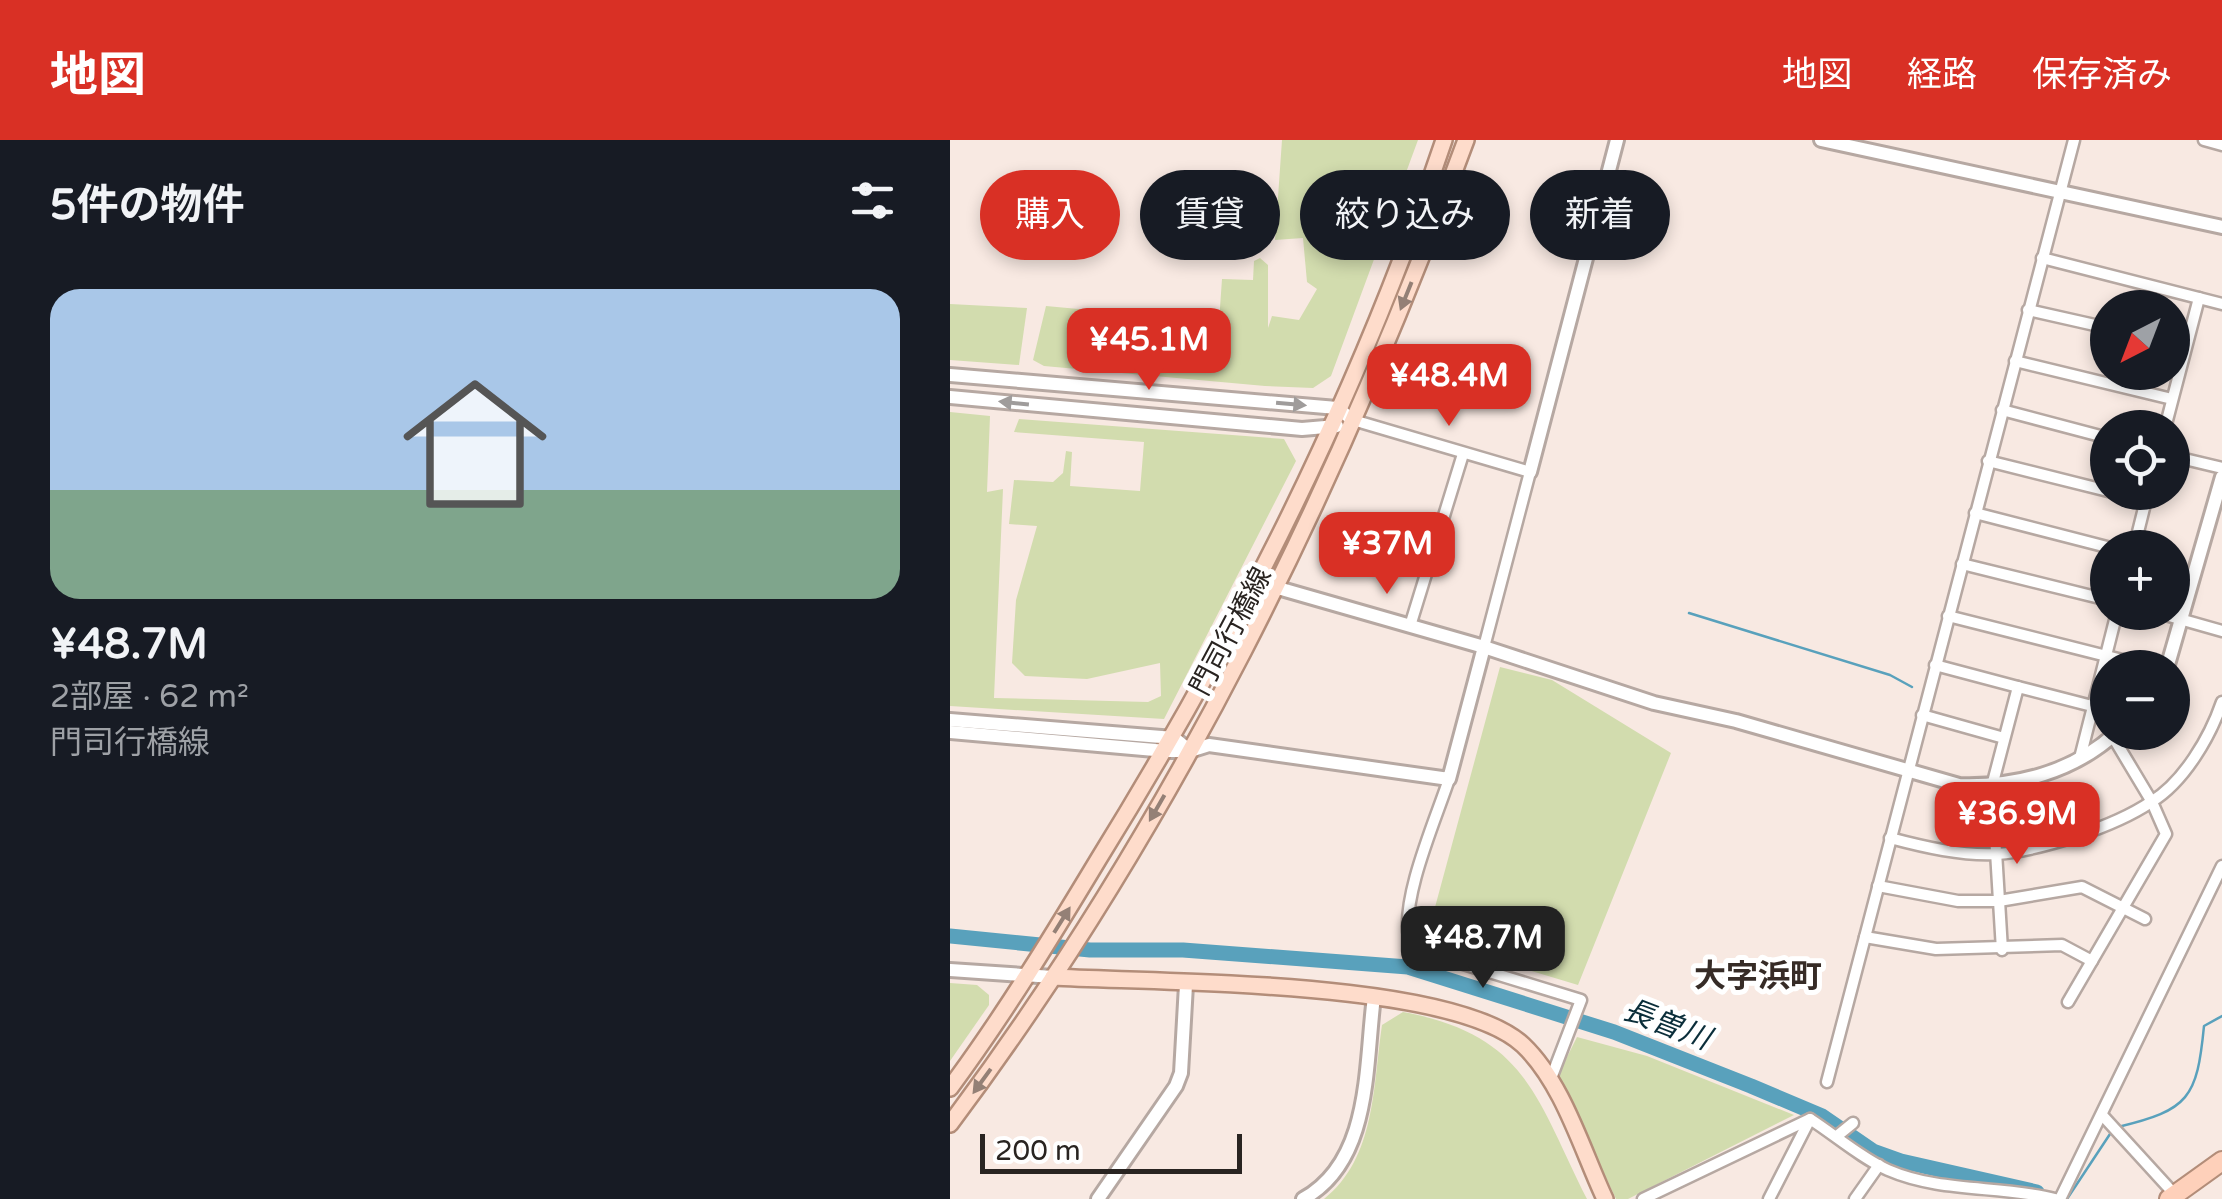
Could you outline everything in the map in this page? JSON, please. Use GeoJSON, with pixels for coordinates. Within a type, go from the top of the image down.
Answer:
{"type":"FeatureCollection","features":[{"type":"Feature","properties":{"kind":"highway"},"geometry":{"type":"LineString","coordinates":[[2178,1198],[2222,1161]]}},
{"type":"Feature","properties":{"kind":"highway"},"geometry":{"type":"LineString","coordinates":[[2178,1198],[2222,1174]]}},
{"type":"Feature","properties":{"kind":"main road","name":"門司行橋線"},"geometry":{"type":"LineString","coordinates":[[950,1088],[1027,977],[1170,745],[1270,558],[1418,218],[1444,140]]}},
{"type":"Feature","properties":{"kind":"main road","name":"門司行橋線"},"geometry":{"type":"LineString","coordinates":[[950,1124],[1053,977],[1190,752],[1278,588],[1353,420],[1466,140]]}},
{"type":"Feature","properties":{"kind":"main road"},"geometry":{"type":"LineString","coordinates":[[1053,977],[1374,997],[1448,1011],[1509,1034],[1534,1057],[1550,1082],[1605,1199]]}},
{"type":"Feature","properties":{"kind":"street"},"geometry":{"type":"LineString","coordinates":[[1550,1082],[1581,1000],[1424,952],[1410,938],[1416,888],[1449,778],[1618,140]]}},
{"type":"Feature","properties":{"kind":"street"},"geometry":{"type":"LineString","coordinates":[[1821,140],[2222,226]]}},
{"type":"Feature","properties":{"kind":"street"},"geometry":{"type":"LineString","coordinates":[[1827,1082],[2074,140]]}},
{"type":"Feature","properties":{"kind":"street"},"geometry":{"type":"LineString","coordinates":[[2204,140],[2222,145]]}},
{"type":"Feature","properties":{"kind":"street"},"geometry":{"type":"LineString","coordinates":[[2042,258],[2222,304]]}},
{"type":"Feature","properties":{"kind":"street"},"geometry":{"type":"LineString","coordinates":[[2190,331],[2199,298]]}},
{"type":"Feature","properties":{"kind":"street"},"geometry":{"type":"LineString","coordinates":[[2028,310],[2090,324]]}},
{"type":"Feature","properties":{"kind":"street"},"geometry":{"type":"LineString","coordinates":[[2015,361],[2172,399]]}},
{"type":"Feature","properties":{"kind":"street"},"geometry":{"type":"LineString","coordinates":[[950,376],[1337,408],[1353,420],[1530,472]]}},
{"type":"Feature","properties":{"kind":"street"},"geometry":{"type":"LineString","coordinates":[[2169,410],[2174,390]]}},
{"type":"Feature","properties":{"kind":"street"},"geometry":{"type":"LineString","coordinates":[[950,397],[1328,429],[1353,420]]}},
{"type":"Feature","properties":{"kind":"street"},"geometry":{"type":"LineString","coordinates":[[2002,410],[2090,433]]}},
{"type":"Feature","properties":{"kind":"street"},"geometry":{"type":"LineString","coordinates":[[1410,626],[1463,454]]}},
{"type":"Feature","properties":{"kind":"street"},"geometry":{"type":"LineString","coordinates":[[2190,460],[2222,468]]}},
{"type":"Feature","properties":{"kind":"street"},"geometry":{"type":"LineString","coordinates":[[1988,462],[2090,487]]}},
{"type":"Feature","properties":{"kind":"street"},"geometry":{"type":"LineString","coordinates":[[2190,597],[2222,477]]}},
{"type":"Feature","properties":{"kind":"street"},"geometry":{"type":"LineString","coordinates":[[1975,513],[2090,543]]}},
{"type":"Feature","properties":{"kind":"street"},"geometry":{"type":"LineString","coordinates":[[1962,564],[2090,596]]}},
{"type":"Feature","properties":{"kind":"street"},"geometry":{"type":"LineString","coordinates":[[1278,588],[1484,647],[1654,703],[1736,721],[1907,774],[1959,785],[1992,786],[2027,780],[2092,750]]}},
{"type":"Feature","properties":{"kind":"street"},"geometry":{"type":"LineString","coordinates":[[1948,616],[2090,650]]}},
{"type":"Feature","properties":{"kind":"street"},"geometry":{"type":"LineString","coordinates":[[2190,622],[2222,631]]}},
{"type":"Feature","properties":{"kind":"street"},"geometry":{"type":"LineString","coordinates":[[1935,665],[2090,705]]}},
{"type":"Feature","properties":{"kind":"street"},"geometry":{"type":"LineString","coordinates":[[2002,950],[1992,786],[2018,687]]}},
{"type":"Feature","properties":{"kind":"street"},"geometry":{"type":"LineString","coordinates":[[1890,838],[1961,852],[1996,854],[2060,840],[2152,802],[2193,758],[2222,702]]}},
{"type":"Feature","properties":{"kind":"street"},"geometry":{"type":"LineString","coordinates":[[1922,714],[2004,738]]}},
{"type":"Feature","properties":{"kind":"street"},"geometry":{"type":"LineString","coordinates":[[2080,758],[2090,715]]}},
{"type":"Feature","properties":{"kind":"street"},"geometry":{"type":"LineString","coordinates":[[950,720],[1170,745],[1190,752],[1210,745],[1449,778]]}},
{"type":"Feature","properties":{"kind":"street"},"geometry":{"type":"LineString","coordinates":[[950,732],[1170,745]]}},
{"type":"Feature","properties":{"kind":"street"},"geometry":{"type":"LineString","coordinates":[[2068,1002],[2166,834],[2123,750]]}},
{"type":"Feature","properties":{"kind":"street"},"geometry":{"type":"LineString","coordinates":[[1810,1119],[1839,1134],[1880,1165],[1962,1189],[2058,1199],[2222,866]]}},
{"type":"Feature","properties":{"kind":"street"},"geometry":{"type":"LineString","coordinates":[[1878,886],[1958,902],[1999,901],[2082,886],[2145,919]]}},
{"type":"Feature","properties":{"kind":"street"},"geometry":{"type":"LineString","coordinates":[[1864,936],[1936,950],[2062,945],[2092,961]]}},
{"type":"Feature","properties":{"kind":"street"},"geometry":{"type":"LineString","coordinates":[[950,970],[1053,977]]}},
{"type":"Feature","properties":{"kind":"street"},"geometry":{"type":"LineString","coordinates":[[1098,1199],[1176,1086],[1186,985]]}},
{"type":"Feature","properties":{"kind":"street"},"geometry":{"type":"LineString","coordinates":[[1303,1199],[1337,1170],[1354,1142],[1374,997]]}},
{"type":"Feature","properties":{"kind":"street"},"geometry":{"type":"LineString","coordinates":[[2102,1116],[2178,1198]]}},
{"type":"Feature","properties":{"kind":"street"},"geometry":{"type":"LineString","coordinates":[[1643,1199],[1810,1119]]}},
{"type":"Feature","properties":{"kind":"street"},"geometry":{"type":"LineString","coordinates":[[1769,1199],[1810,1119]]}},
{"type":"Feature","properties":{"kind":"street"},"geometry":{"type":"LineString","coordinates":[[1839,1134],[1853,1123]]}},
{"type":"Feature","properties":{"kind":"street"},"geometry":{"type":"LineString","coordinates":[[1856,1199],[1880,1165]]}},
{"type":"Feature","properties":{"kind":"street"},"geometry":{"type":"LineString","coordinates":[[2021,1199],[2035,1194]]}},
{"type":"Feature","properties":{"kind":"green space"},"geometry":{"type":"Polygon","coordinates":[[[1282,140],[1418,140],[1407,170],[1300,170],[1300,238],[1280,240],[1282,140]]]}},
{"type":"Feature","properties":{"kind":"green space"},"geometry":{"type":"Polygon","coordinates":[[[1262,260],[1268,265],[1268,328],[1272,316],[1299,320],[1317,289],[1307,282],[1305,260],[1374,260],[1331,376],[1313,388],[1044,366],[1033,360],[1046,306],[1219,322],[1222,279],[1253,280],[1254,261],[1262,260]]]}},
{"type":"Feature","properties":{"kind":"green space"},"geometry":{"type":"Polygon","coordinates":[[[950,304],[1027,308],[1019,365],[950,360],[950,304]]]}},
{"type":"Feature","properties":{"kind":"green space"},"geometry":{"type":"Polygon","coordinates":[[[950,412],[990,416],[987,492],[1003,489],[994,698],[1148,702],[1161,696],[1160,663],[1087,679],[1025,676],[1012,663],[1016,600],[1037,526],[1009,524],[1014,480],[1053,482],[1063,473],[1066,451],[1072,452],[1070,486],[1140,491],[1144,442],[1014,432],[1019,419],[1284,439],[1296,461],[1164,719],[950,706],[950,412]]]}},
{"type":"Feature","properties":{"kind":"green space"},"geometry":{"type":"Polygon","coordinates":[[[1500,667],[1552,680],[1671,753],[1578,985],[1438,943],[1441,934],[1431,922],[1500,667]]]}},
{"type":"Feature","properties":{"kind":"green space"},"geometry":{"type":"Polygon","coordinates":[[[950,983],[977,985],[989,995],[989,1005],[950,1061],[950,983]]]}},
{"type":"Feature","properties":{"kind":"green space"},"geometry":{"type":"Polygon","coordinates":[[[1403,1012],[1444,1022],[1477,1037],[1502,1055],[1539,1102],[1587,1199],[1324,1199],[1354,1163],[1363,1142],[1382,1025],[1403,1012]]]}},
{"type":"Feature","properties":{"kind":"green space"},"geometry":{"type":"Polygon","coordinates":[[[1577,1037],[1647,1056],[1794,1115],[1628,1199],[1616,1199],[1558,1075],[1577,1037]]]}},
{"type":"Feature","properties":{"kind":"waterway"},"geometry":{"type":"LineString","coordinates":[[1689,613],[1890,675],[1912,687]]}},
{"type":"Feature","properties":{"kind":"waterway","name":"長曽川"},"geometry":{"type":"LineString","coordinates":[[950,936],[1090,950],[1183,950],[1408,967],[1614,1032],[1751,1086],[1822,1116],[1873,1151],[2037,1192]]}},
{"type":"Feature","properties":{"kind":"waterway"},"geometry":{"type":"LineString","coordinates":[[2118,1127],[2160,1114],[2185,1097],[2198,1070],[2204,1026],[2222,1016]]}},
{"type":"Feature","properties":{"kind":"waterway"},"geometry":{"type":"LineString","coordinates":[[2067,1199],[2112,1131]]}},
{"type":"Feature","properties":{"kind":"district","name":"大字浜町"},"geometry":{"type":"Point","coordinates":[1758,976]}}]}
